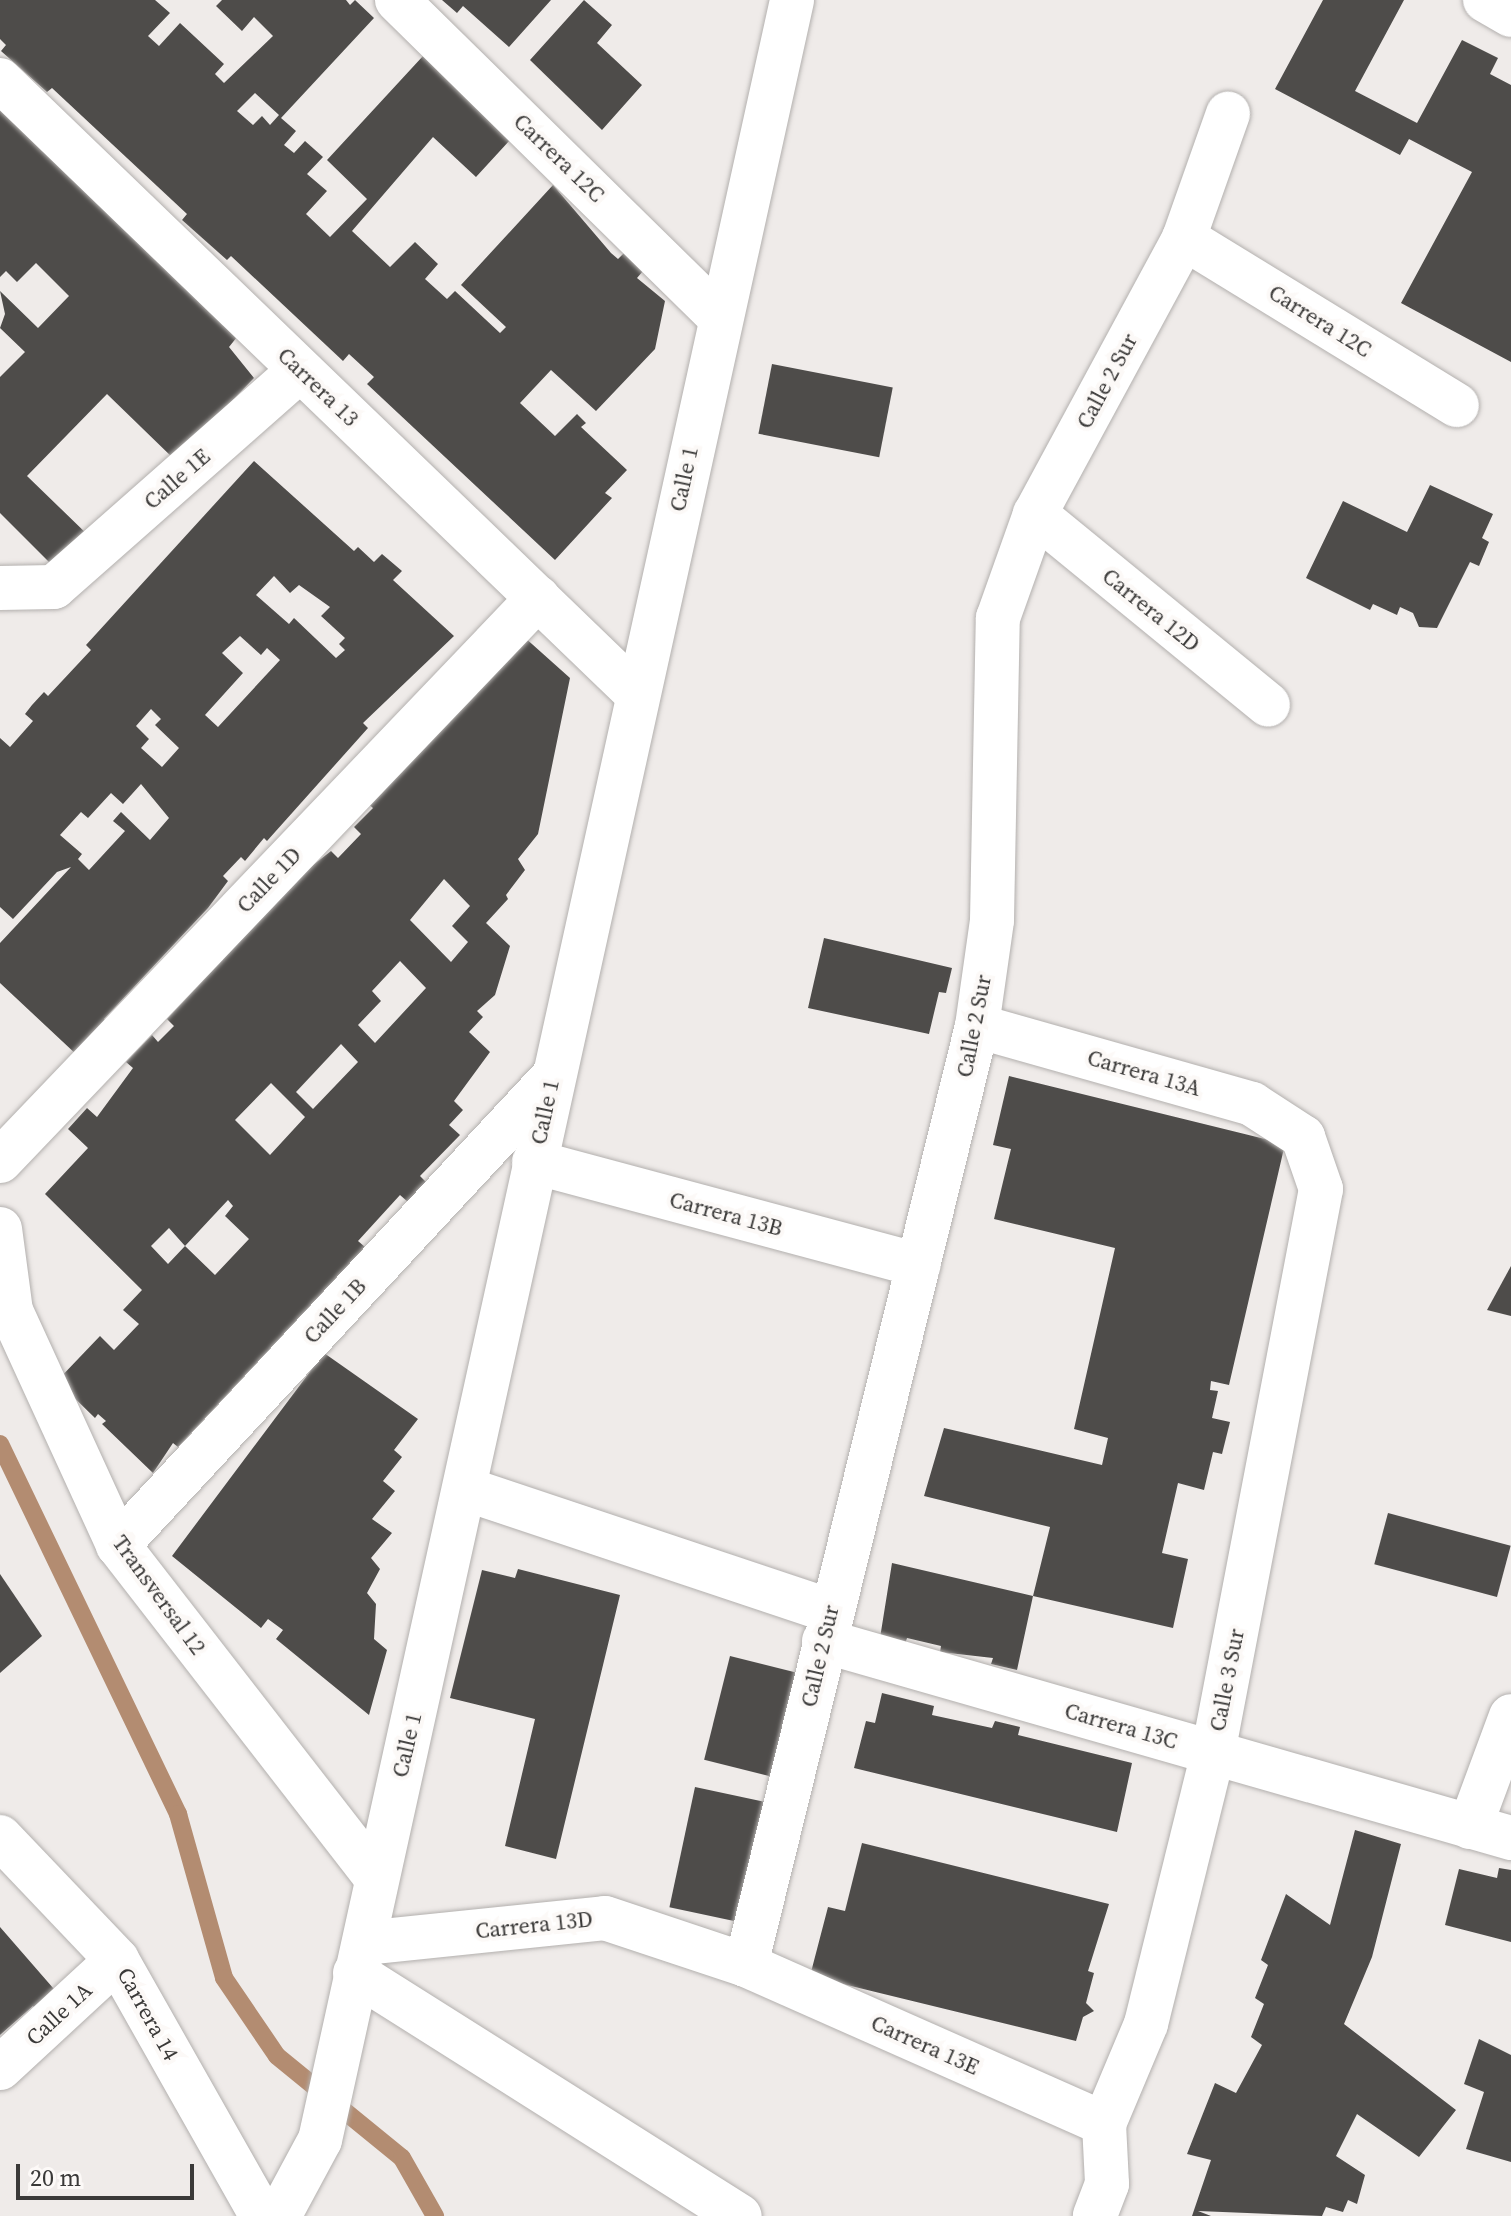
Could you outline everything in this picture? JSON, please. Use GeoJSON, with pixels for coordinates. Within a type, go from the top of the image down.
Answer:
{"type":"FeatureCollection","features":[{"type":"Feature","properties":{"kind":"street","name":"Carrera 12C"},"geometry":{"type":"LineString","coordinates":[[397,0],[720,317]]}},
{"type":"Feature","properties":{"kind":"street","name":"Calle 1"},"geometry":{"type":"LineString","coordinates":[[279,2216],[320,2140],[792,0]]}},
{"type":"Feature","properties":{"kind":"street"},"geometry":{"type":"LineString","coordinates":[[1485,0],[1511,15]]}},
{"type":"Feature","properties":{"kind":"street","name":"Carrera 13"},"geometry":{"type":"LineString","coordinates":[[0,80],[637,694]]}},
{"type":"Feature","properties":{"kind":"street","name":"Calle 2 Sur"},"geometry":{"type":"LineString","coordinates":[[746,1965],[977,1026],[992,920],[998,618],[1035,514],[1184,238],[1228,114]]}},
{"type":"Feature","properties":{"kind":"street","name":"Carrera 12C"},"geometry":{"type":"LineString","coordinates":[[1184,238],[1457,405]]}},
{"type":"Feature","properties":{"kind":"street","name":"Calle 1E"},"geometry":{"type":"LineString","coordinates":[[2,586],[54,587],[300,370]]}},
{"type":"Feature","properties":{"kind":"street","name":"Carrera 12D"},"geometry":{"type":"LineString","coordinates":[[1035,514],[1268,705]]}},
{"type":"Feature","properties":{"kind":"street","name":"Calle 1D"},"geometry":{"type":"LineString","coordinates":[[0,1161],[538,598]]}},
{"type":"Feature","properties":{"kind":"street","name":"Carrera 13A"},"geometry":{"type":"LineString","coordinates":[[977,1026],[1252,1104],[1303,1137]]}},
{"type":"Feature","properties":{"kind":"street","name":"Calle 1B"},"geometry":{"type":"LineString","coordinates":[[118,1545],[553,1077]]}},
{"type":"Feature","properties":{"kind":"street","name":"Calle 3 Sur"},"geometry":{"type":"LineString","coordinates":[[1095,2216],[1107,2184],[1104,2124],[1146,2024],[1213,1753],[1321,1189],[1303,1137]]}},
{"type":"Feature","properties":{"kind":"street","name":"Carrera 13B"},"geometry":{"type":"LineString","coordinates":[[534,1162],[918,1265]]}},
{"type":"Feature","properties":{"kind":"street","name":"Transversal 12"},"geometry":{"type":"LineString","coordinates":[[0,1229],[11,1311],[118,1545],[376,1878]]}},
{"type":"Feature","properties":{"kind":"street","name":"Carrera 13C"},"geometry":{"type":"LineString","coordinates":[[466,1489],[827,1626],[1213,1753],[1491,1832]]}},
{"type":"Feature","properties":{"kind":"street"},"geometry":{"type":"LineString","coordinates":[[1491,1832],[1511,1716]]}},
{"type":"Feature","properties":{"kind":"street","name":"Carrera 14"},"geometry":{"type":"LineString","coordinates":[[0,1837],[117,1960],[262,2216]]}},
{"type":"Feature","properties":{"kind":"street","name":"Carrera 13D"},"geometry":{"type":"LineString","coordinates":[[359,1958],[605,1918],[746,1965]]}},
{"type":"Feature","properties":{"kind":"street"},"geometry":{"type":"LineString","coordinates":[[359,1958],[740,2216]]}},
{"type":"Feature","properties":{"kind":"street","name":"Calle 1A"},"geometry":{"type":"LineString","coordinates":[[0,2068],[117,1960]]}},
{"type":"Feature","properties":{"kind":"street","name":"Carrera 13E"},"geometry":{"type":"LineString","coordinates":[[746,1965],[1104,2124]]}},
{"type":"Feature","properties":{"kind":"building"},"geometry":{"type":"Polygon","coordinates":[[[0,0],[155,0],[170,13],[148,36],[159,46],[180,23],[224,64],[215,74],[224,83],[273,36],[254,17],[242,31],[216,6],[222,0],[346,0],[350,5],[355,0],[374,18],[281,118],[296,131],[284,145],[294,153],[305,141],[323,157],[307,174],[327,191],[306,214],[330,237],[367,199],[327,160],[423,56],[511,139],[476,177],[433,137],[352,231],[390,267],[415,242],[438,264],[425,279],[447,299],[455,291],[500,333],[506,327],[461,285],[553,185],[611,253],[618,259],[624,253],[643,271],[637,278],[665,301],[655,349],[596,411],[551,370],[520,403],[555,436],[577,414],[586,423],[581,427],[627,470],[605,493],[612,498],[555,560],[367,384],[374,377],[349,354],[343,361],[231,256],[227,260],[182,220],[187,214],[52,88],[47,92],[1,51],[6,45],[0,39],[0,0]],[[255,93],[237,111],[253,125],[262,116],[270,125],[279,115],[255,93]]]}},
{"type":"Feature","properties":{"kind":"building"},"geometry":{"type":"Polygon","coordinates":[[[442,0],[551,0],[509,47],[463,6],[457,13],[442,0]]]}},
{"type":"Feature","properties":{"kind":"building"},"geometry":{"type":"Polygon","coordinates":[[[584,0],[612,25],[597,43],[642,85],[602,130],[530,60],[584,0]]]}},
{"type":"Feature","properties":{"kind":"building"},"geometry":{"type":"Polygon","coordinates":[[[1323,0],[1404,0],[1355,91],[1417,123],[1462,40],[1498,58],[1490,74],[1511,85],[1511,362],[1401,303],[1472,172],[1409,139],[1400,155],[1275,89],[1323,0]]]}},
{"type":"Feature","properties":{"kind":"building"},"geometry":{"type":"Polygon","coordinates":[[[0,105],[237,337],[229,347],[254,378],[175,460],[107,394],[27,476],[91,538],[71,559],[49,562],[0,513],[0,377],[25,352],[0,328],[5,314],[0,291],[38,328],[69,296],[36,263],[17,282],[6,271],[0,277],[0,105]]]}},
{"type":"Feature","properties":{"kind":"building"},"geometry":{"type":"Polygon","coordinates":[[[772,364],[893,387],[879,457],[758,434],[772,364]]]}},
{"type":"Feature","properties":{"kind":"building"},"geometry":{"type":"Polygon","coordinates":[[[254,461],[354,551],[358,547],[374,562],[382,554],[402,571],[393,580],[454,636],[363,723],[368,728],[267,841],[264,838],[245,861],[241,857],[223,876],[228,881],[208,908],[104,1019],[108,1023],[78,1056],[0,983],[0,943],[71,867],[57,872],[13,919],[0,907],[0,738],[10,747],[33,721],[25,714],[44,692],[48,696],[91,650],[86,645],[254,461]],[[274,576],[256,595],[289,624],[294,618],[336,658],[345,650],[339,644],[345,638],[321,616],[330,607],[299,585],[290,593],[274,576]],[[240,636],[222,653],[243,673],[205,715],[218,727],[280,660],[267,648],[261,655],[240,636]],[[151,709],[136,726],[149,739],[141,748],[162,767],[179,748],[155,725],[161,719],[151,709]],[[141,784],[123,804],[111,793],[88,818],[81,812],[60,835],[82,854],[78,859],[89,870],[125,831],[113,821],[121,812],[150,840],[169,818],[141,784]]]}},
{"type":"Feature","properties":{"kind":"building"},"geometry":{"type":"Polygon","coordinates":[[[1430,485],[1493,514],[1482,538],[1489,542],[1479,566],[1470,562],[1437,628],[1419,627],[1413,613],[1400,607],[1397,615],[1373,604],[1370,610],[1306,578],[1343,501],[1407,532],[1430,485]]]}},
{"type":"Feature","properties":{"kind":"building"},"geometry":{"type":"Polygon","coordinates":[[[523,636],[570,678],[538,834],[518,859],[525,870],[506,895],[508,899],[486,923],[510,946],[495,995],[477,1011],[483,1017],[469,1032],[490,1052],[454,1101],[463,1110],[449,1125],[460,1135],[420,1176],[427,1183],[408,1202],[400,1195],[358,1241],[365,1247],[178,1447],[173,1443],[153,1473],[102,1424],[106,1421],[98,1414],[95,1418],[57,1381],[100,1336],[114,1350],[139,1324],[123,1310],[142,1290],[45,1194],[88,1148],[68,1129],[87,1108],[97,1117],[133,1068],[126,1062],[152,1035],[158,1042],[174,1026],[167,1019],[308,869],[331,851],[338,858],[361,834],[354,827],[373,808],[366,802],[523,636]],[[444,879],[410,920],[451,962],[468,942],[452,926],[470,906],[444,879]],[[400,961],[372,991],[381,1001],[358,1025],[375,1043],[426,988],[400,961]],[[341,1044],[296,1092],[313,1109],[358,1062],[341,1044]],[[271,1083],[235,1120],[270,1155],[305,1117],[271,1083]],[[228,1200],[185,1246],[215,1275],[249,1239],[225,1216],[233,1206],[228,1200]],[[169,1228],[151,1246],[168,1264],[185,1246],[169,1228]]]}},
{"type":"Feature","properties":{"kind":"building"},"geometry":{"type":"Polygon","coordinates":[[[824,938],[952,968],[946,993],[939,992],[929,1034],[808,1008],[824,938]]]}},
{"type":"Feature","properties":{"kind":"building"},"geometry":{"type":"Polygon","coordinates":[[[1009,1076],[1285,1144],[1229,1385],[1211,1381],[1210,1390],[1218,1391],[1212,1418],[1230,1422],[1222,1454],[1213,1452],[1204,1490],[1178,1483],[1162,1553],[1188,1559],[1173,1628],[1033,1596],[1050,1527],[924,1496],[944,1428],[1102,1465],[1108,1438],[1074,1429],[1115,1248],[994,1219],[1011,1149],[993,1145],[1009,1076]]]}},
{"type":"Feature","properties":{"kind":"building"},"geometry":{"type":"Polygon","coordinates":[[[1511,1266],[1511,1316],[1487,1310],[1511,1266]]]}},
{"type":"Feature","properties":{"kind":"building"},"geometry":{"type":"Polygon","coordinates":[[[324,1353],[418,1419],[394,1450],[402,1457],[383,1481],[395,1491],[372,1519],[392,1533],[371,1558],[380,1569],[367,1593],[376,1604],[374,1639],[387,1650],[369,1715],[276,1639],[283,1630],[268,1619],[261,1628],[172,1556],[324,1353]]]}},
{"type":"Feature","properties":{"kind":"building"},"geometry":{"type":"Polygon","coordinates":[[[1388,1513],[1511,1546],[1497,1597],[1374,1564],[1388,1513]]]}},
{"type":"Feature","properties":{"kind":"building"},"geometry":{"type":"Polygon","coordinates":[[[892,1563],[1033,1596],[1017,1670],[991,1664],[993,1658],[940,1652],[941,1646],[907,1638],[905,1644],[880,1638],[892,1563]]]}},
{"type":"Feature","properties":{"kind":"building"},"geometry":{"type":"Polygon","coordinates":[[[518,1569],[620,1595],[556,1859],[505,1846],[535,1719],[450,1698],[482,1570],[515,1578],[518,1569]]]}},
{"type":"Feature","properties":{"kind":"building"},"geometry":{"type":"Polygon","coordinates":[[[0,1574],[42,1636],[0,1673],[0,1574]]]}},
{"type":"Feature","properties":{"kind":"building"},"geometry":{"type":"Polygon","coordinates":[[[730,1656],[798,1673],[772,1777],[704,1760],[730,1656]]]}},
{"type":"Feature","properties":{"kind":"building"},"geometry":{"type":"Polygon","coordinates":[[[882,1693],[934,1706],[932,1715],[992,1728],[995,1721],[1020,1727],[1018,1735],[1132,1763],[1117,1832],[854,1768],[866,1721],[875,1723],[882,1693]]]}},
{"type":"Feature","properties":{"kind":"building"},"geometry":{"type":"Polygon","coordinates":[[[695,1787],[765,1802],[740,1922],[669,1907],[695,1787]]]}},
{"type":"Feature","properties":{"kind":"building"},"geometry":{"type":"Polygon","coordinates":[[[1355,1830],[1401,1844],[1372,1957],[1344,2024],[1456,2110],[1419,2157],[1357,2114],[1336,2156],[1365,2175],[1357,2204],[1348,2200],[1343,2212],[1326,2207],[1322,2216],[1198,2211],[1211,2216],[1192,2216],[1211,2160],[1187,2154],[1215,2083],[1236,2093],[1262,2045],[1251,2037],[1264,2004],[1255,1998],[1268,1965],[1261,1960],[1286,1894],[1330,1925],[1355,1830]]]}},
{"type":"Feature","properties":{"kind":"building"},"geometry":{"type":"Polygon","coordinates":[[[862,1843],[1109,1904],[1088,1971],[1094,1973],[1086,2003],[1094,2011],[1083,2017],[1076,2041],[810,1976],[828,1907],[845,1911],[862,1843]]]}},
{"type":"Feature","properties":{"kind":"building"},"geometry":{"type":"Polygon","coordinates":[[[1499,1868],[1511,1870],[1511,1942],[1445,1925],[1459,1869],[1497,1878],[1499,1868]]]}},
{"type":"Feature","properties":{"kind":"building"},"geometry":{"type":"Polygon","coordinates":[[[0,1927],[60,1996],[41,2014],[33,2006],[0,2035],[0,1927]]]}},
{"type":"Feature","properties":{"kind":"building"},"geometry":{"type":"Polygon","coordinates":[[[1479,2039],[1511,2055],[1511,2162],[1466,2149],[1484,2092],[1464,2084],[1479,2039]]]}},
{"type":"Feature","properties":{"kind":"waterway"},"geometry":{"type":"LineString","coordinates":[[0,1444],[178,1814],[224,1978],[277,2056],[402,2158],[435,2216]]}}]}
